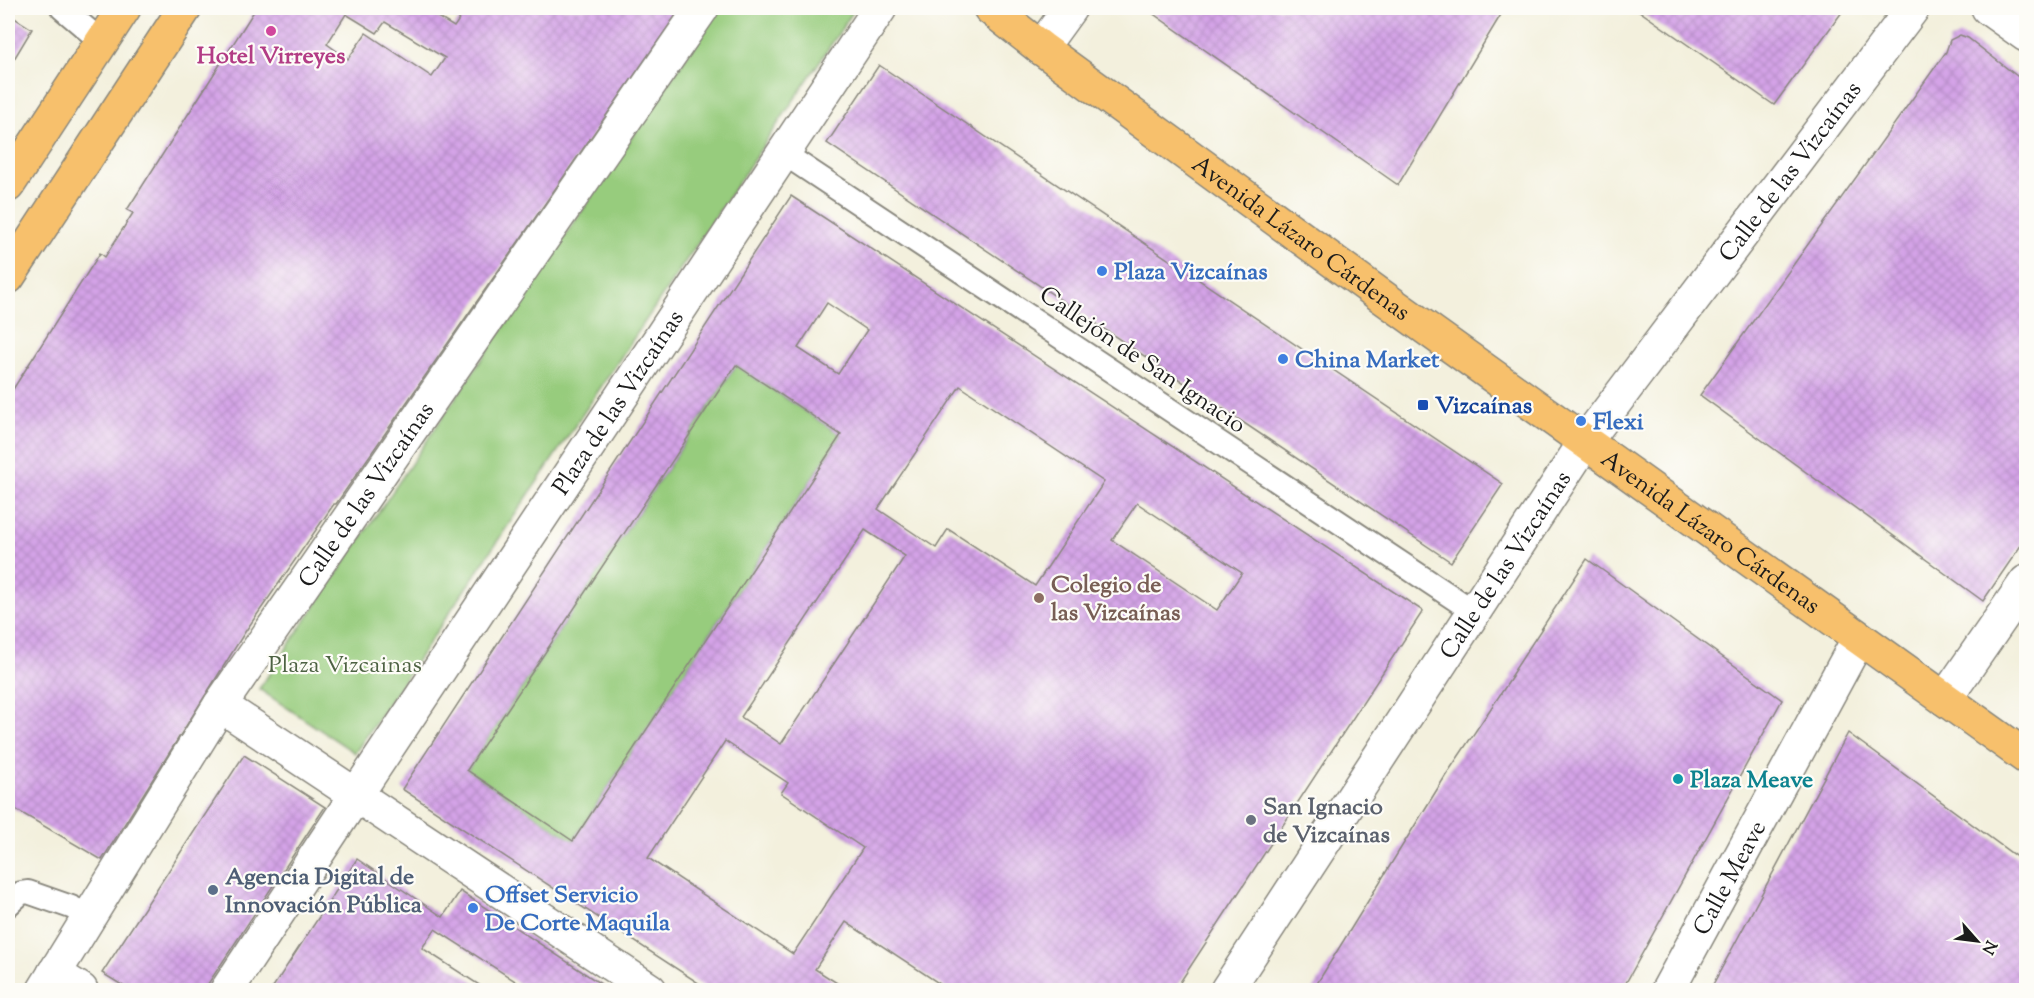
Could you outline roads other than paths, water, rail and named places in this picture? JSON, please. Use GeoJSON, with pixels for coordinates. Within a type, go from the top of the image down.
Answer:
{"type":"FeatureCollection","features":[{"type":"Feature","properties":{"kind":"main road"},"geometry":{"type":"LineString","coordinates":[[8,185],[124,8]]}},
{"type":"Feature","properties":{"kind":"main road"},"geometry":{"type":"LineString","coordinates":[[8,277],[185,8]]}},
{"type":"Feature","properties":{"kind":"main road","name":"Avenida Lázaro Cárdenas"},"geometry":{"type":"LineString","coordinates":[[990,8],[1041,48],[1384,298],[2026,757]]}},
{"type":"Feature","properties":{"kind":"street","name":"Calle de las Vizcaínas"},"geometry":{"type":"LineString","coordinates":[[49,982],[219,705],[702,8]]}},
{"type":"Feature","properties":{"kind":"street","name":"Plaza de las Vizcaínas"},"geometry":{"type":"LineString","coordinates":[[227,990],[880,8]]}},
{"type":"Feature","properties":{"kind":"street"},"geometry":{"type":"LineString","coordinates":[[1041,48],[1070,8]]}},
{"type":"Feature","properties":{"kind":"street","name":"Calle de las Vizcaínas"},"geometry":{"type":"LineString","coordinates":[[1227,990],[1585,442],[1913,8]]}},
{"type":"Feature","properties":{"kind":"street"},"geometry":{"type":"LineString","coordinates":[[1988,8],[2026,35]]}},
{"type":"Feature","properties":{"kind":"street"},"geometry":{"type":"LineString","coordinates":[[1945,699],[2026,582]]}},
{"type":"Feature","properties":{"kind":"street","name":"Calle Meave"},"geometry":{"type":"LineString","coordinates":[[1668,990],[1859,638]]}},
{"type":"Feature","properties":{"kind":"street"},"geometry":{"type":"LineString","coordinates":[[219,705],[650,990]]}},
{"type":"Feature","properties":{"kind":"street"},"geometry":{"type":"LineString","coordinates":[[49,982],[81,990]]}},
{"type":"Feature","properties":{"kind":"lane"},"geometry":{"type":"LineString","coordinates":[[62,8],[102,42]]}},
{"type":"Feature","properties":{"kind":"lane","name":"Callejón de San Ignacio"},"geometry":{"type":"LineString","coordinates":[[783,153],[1473,611]]}},
{"type":"Feature","properties":{"kind":"lane"},"geometry":{"type":"LineString","coordinates":[[8,905],[21,893],[28,892],[90,916]]}},
{"type":"Feature","properties":{"kind":"place","name":"Hotel Virreyes"},"geometry":{"type":"Point","coordinates":[271,31]}},
{"type":"Feature","properties":{"kind":"place","name":"Plaza Vizcaínas"},"geometry":{"type":"Point","coordinates":[1102,271]}},
{"type":"Feature","properties":{"kind":"place","name":"China Market"},"geometry":{"type":"Point","coordinates":[1283,359]}},
{"type":"Feature","properties":{"kind":"place","name":"Vizcaínas"},"geometry":{"type":"Point","coordinates":[1423,405]}},
{"type":"Feature","properties":{"kind":"place","name":"Flexi"},"geometry":{"type":"Point","coordinates":[1581,421]}},
{"type":"Feature","properties":{"kind":"place","name":"Colegio de las Vizcaínas"},"geometry":{"type":"Point","coordinates":[1039,598]}},
{"type":"Feature","properties":{"kind":"place","name":"Plaza Meave"},"geometry":{"type":"Point","coordinates":[1678,779]}},
{"type":"Feature","properties":{"kind":"place","name":"San Ignacio de Vizcaínas"},"geometry":{"type":"Point","coordinates":[1251,820]}},
{"type":"Feature","properties":{"kind":"place","name":"Agencia Digital de Innovación Pública"},"geometry":{"type":"Point","coordinates":[213,890]}},
{"type":"Feature","properties":{"kind":"place","name":"Offset Servicio De Corte Maquila"},"geometry":{"type":"Point","coordinates":[473,908]}},
{"type":"Feature","properties":{"kind":"park label","name":"Plaza Vizcainas"},"geometry":{"type":"Point","coordinates":[345,664]}}]}
